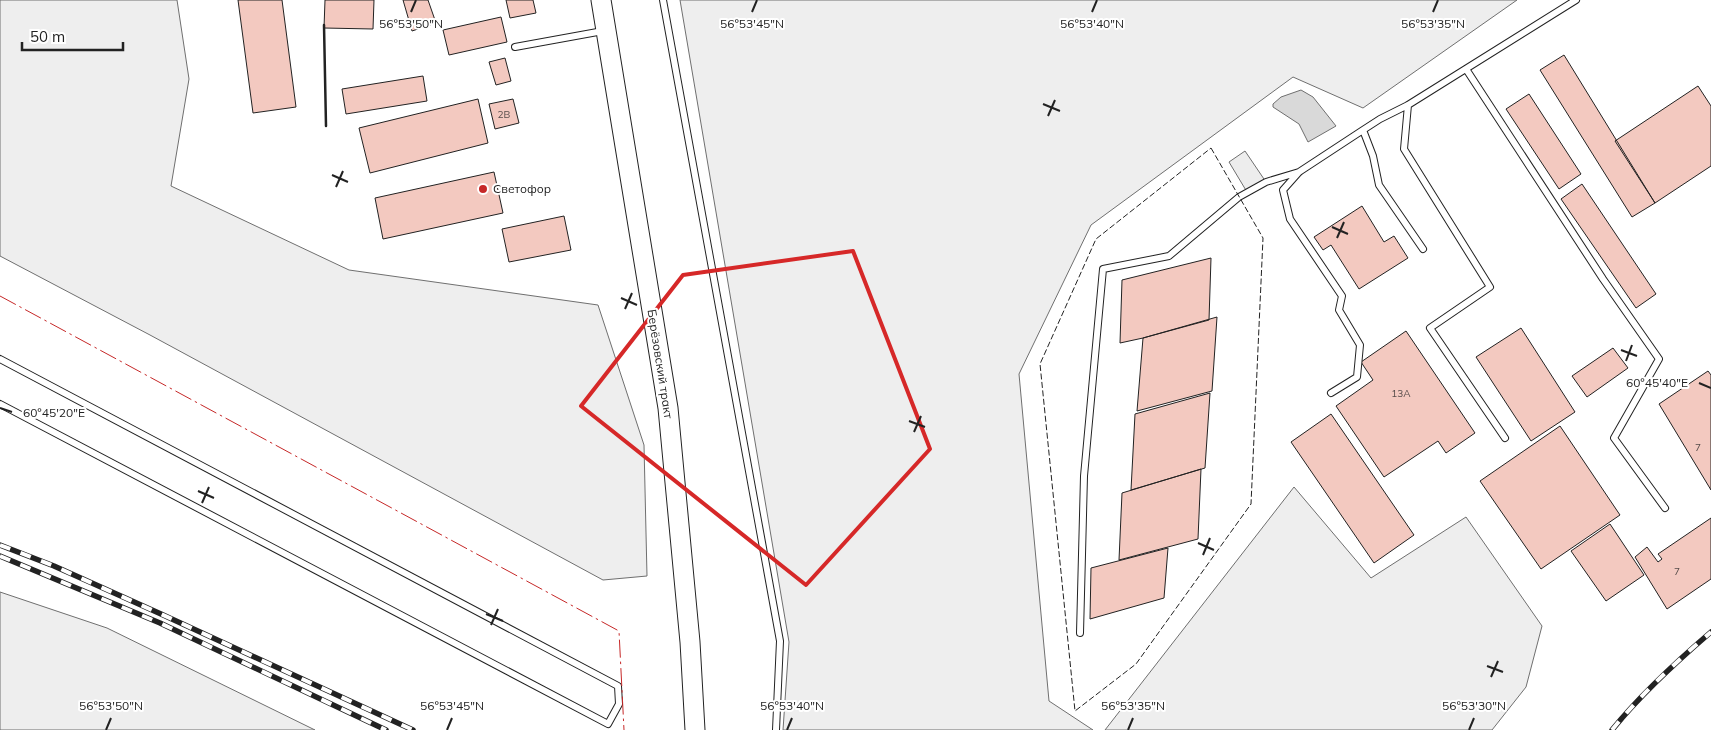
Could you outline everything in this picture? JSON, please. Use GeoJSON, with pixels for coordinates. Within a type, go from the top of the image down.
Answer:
{"type":"FeatureCollection","features":[{"type":"Feature","properties":{"kind":"main road","name":"Берёзовский тракт"},"geometry":{"type":"LineString","coordinates":[[602,0],[668,408],[690,642],[696,730]]}},
{"type":"Feature","properties":{"kind":"lane"},"geometry":{"type":"LineString","coordinates":[[663,0],[780,641],[776,730]]}},
{"type":"Feature","properties":{"kind":"lane"},"geometry":{"type":"LineString","coordinates":[[1331,393],[1356,377],[1360,345],[1339,310],[1342,296],[1290,219],[1283,190],[1299,172],[1363,130],[1408,105],[1576,0]]}},
{"type":"Feature","properties":{"kind":"lane"},"geometry":{"type":"LineString","coordinates":[[515,47],[607,30]]}},
{"type":"Feature","properties":{"kind":"lane"},"geometry":{"type":"LineString","coordinates":[[1466,69],[1603,279],[1659,359],[1614,438],[1665,508]]}},
{"type":"Feature","properties":{"kind":"lane"},"geometry":{"type":"LineString","coordinates":[[1408,105],[1404,149],[1490,287],[1430,328],[1504,438]]}},
{"type":"Feature","properties":{"kind":"lane"},"geometry":{"type":"LineString","coordinates":[[1363,130],[1373,156],[1380,184],[1423,249]]}},
{"type":"Feature","properties":{"kind":"lane"},"geometry":{"type":"LineString","coordinates":[[1080,633],[1084,476],[1103,269],[1169,256],[1239,197],[1266,182],[1299,172]]}},
{"type":"Feature","properties":{"kind":"lane"},"geometry":{"type":"LineString","coordinates":[[0,359],[618,686],[619,704],[607,727],[0,404]]}},
{"type":"Feature","properties":{"kind":"highlighted area"},"geometry":{"type":"Polygon","coordinates":[[[853,251],[930,449],[806,585],[581,406],[683,275],[853,251]]]}},
{"type":"Feature","properties":{"kind":"shaded area"},"geometry":{"type":"Polygon","coordinates":[[[0,0],[177,0],[189,79],[171,186],[349,270],[598,305],[644,445],[647,576],[603,580],[0,256],[0,0]]]}},
{"type":"Feature","properties":{"kind":"shaded area"},"geometry":{"type":"Polygon","coordinates":[[[680,0],[1517,0],[1363,108],[1293,77],[1091,225],[1019,374],[1049,701],[1093,730],[783,730],[789,642],[680,0]]]}},
{"type":"Feature","properties":{"kind":"shaded area"},"geometry":{"type":"Polygon","coordinates":[[[1301,90],[1313,97],[1336,126],[1308,142],[1299,124],[1273,107],[1273,104],[1281,97],[1301,90]]]}},
{"type":"Feature","properties":{"kind":"shaded area"},"geometry":{"type":"Polygon","coordinates":[[[1245,151],[1266,182],[1247,192],[1229,162],[1245,151]]]}},
{"type":"Feature","properties":{"kind":"shaded area"},"geometry":{"type":"Polygon","coordinates":[[[1294,487],[1371,578],[1466,517],[1542,626],[1526,687],[1492,730],[1105,730],[1294,487]]]}},
{"type":"Feature","properties":{"kind":"shaded area"},"geometry":{"type":"Polygon","coordinates":[[[0,592],[107,628],[315,730],[0,730],[0,592]]]}},
{"type":"Feature","properties":{"kind":"building"},"geometry":{"type":"Polygon","coordinates":[[[238,0],[282,0],[296,107],[253,113],[238,0]]]}},
{"type":"Feature","properties":{"kind":"building"},"geometry":{"type":"Polygon","coordinates":[[[325,0],[374,0],[373,29],[324,28],[325,0]]]}},
{"type":"Feature","properties":{"kind":"building"},"geometry":{"type":"Polygon","coordinates":[[[403,0],[428,0],[436,23],[412,31],[403,0]]]}},
{"type":"Feature","properties":{"kind":"building"},"geometry":{"type":"Polygon","coordinates":[[[506,0],[533,0],[536,13],[510,18],[506,0]]]}},
{"type":"Feature","properties":{"kind":"building"},"geometry":{"type":"Polygon","coordinates":[[[501,17],[507,42],[449,55],[443,30],[501,17]]]}},
{"type":"Feature","properties":{"kind":"building"},"geometry":{"type":"Polygon","coordinates":[[[1564,55],[1655,203],[1632,217],[1540,70],[1564,55]]]}},
{"type":"Feature","properties":{"kind":"building"},"geometry":{"type":"Polygon","coordinates":[[[505,58],[511,81],[496,85],[489,62],[505,58]]]}},
{"type":"Feature","properties":{"kind":"building"},"geometry":{"type":"Polygon","coordinates":[[[423,76],[427,101],[346,114],[342,89],[423,76]]]}},
{"type":"Feature","properties":{"kind":"building"},"geometry":{"type":"Polygon","coordinates":[[[1698,86],[1711,106],[1711,166],[1655,203],[1615,141],[1698,86]]]}},
{"type":"Feature","properties":{"kind":"building"},"geometry":{"type":"Polygon","coordinates":[[[1529,94],[1581,174],[1559,189],[1506,109],[1529,94]]]}},
{"type":"Feature","properties":{"kind":"building"},"geometry":{"type":"Polygon","coordinates":[[[478,99],[488,143],[370,173],[359,128],[478,99]]]}},
{"type":"Feature","properties":{"kind":"building"},"geometry":{"type":"Polygon","coordinates":[[[513,99],[519,123],[495,129],[489,104],[513,99]]]}},
{"type":"Feature","properties":{"kind":"building"},"geometry":{"type":"Polygon","coordinates":[[[494,172],[503,213],[383,239],[375,198],[494,172]]]}},
{"type":"Feature","properties":{"kind":"building"},"geometry":{"type":"Polygon","coordinates":[[[1582,184],[1656,294],[1636,308],[1561,199],[1582,184]]]}},
{"type":"Feature","properties":{"kind":"building"},"geometry":{"type":"Polygon","coordinates":[[[1362,206],[1384,242],[1394,236],[1408,258],[1359,289],[1331,245],[1323,250],[1314,237],[1362,206]]]}},
{"type":"Feature","properties":{"kind":"building"},"geometry":{"type":"Polygon","coordinates":[[[564,216],[571,250],[509,262],[502,229],[564,216]]]}},
{"type":"Feature","properties":{"kind":"building"},"geometry":{"type":"Polygon","coordinates":[[[1211,258],[1209,320],[1120,343],[1122,280],[1211,258]]]}},
{"type":"Feature","properties":{"kind":"building"},"geometry":{"type":"Polygon","coordinates":[[[1217,317],[1212,391],[1137,411],[1143,338],[1217,317]]]}},
{"type":"Feature","properties":{"kind":"building"},"geometry":{"type":"Polygon","coordinates":[[[1521,328],[1575,412],[1531,441],[1476,357],[1521,328]]]}},
{"type":"Feature","properties":{"kind":"building"},"geometry":{"type":"Polygon","coordinates":[[[1406,331],[1475,433],[1446,453],[1438,441],[1384,477],[1336,406],[1373,380],[1361,362],[1406,331]]]}},
{"type":"Feature","properties":{"kind":"building"},"geometry":{"type":"Polygon","coordinates":[[[1613,348],[1628,368],[1587,397],[1572,376],[1613,348]]]}},
{"type":"Feature","properties":{"kind":"building"},"geometry":{"type":"Polygon","coordinates":[[[1708,371],[1711,375],[1711,490],[1659,404],[1708,371]]]}},
{"type":"Feature","properties":{"kind":"building"},"geometry":{"type":"Polygon","coordinates":[[[1210,393],[1205,468],[1131,490],[1135,414],[1210,393]]]}},
{"type":"Feature","properties":{"kind":"building"},"geometry":{"type":"Polygon","coordinates":[[[1331,414],[1414,535],[1374,563],[1291,442],[1331,414]]]}},
{"type":"Feature","properties":{"kind":"building"},"geometry":{"type":"Polygon","coordinates":[[[1560,426],[1620,515],[1541,569],[1480,481],[1560,426]]]}},
{"type":"Feature","properties":{"kind":"building"},"geometry":{"type":"Polygon","coordinates":[[[1201,469],[1198,539],[1119,560],[1122,493],[1201,469]]]}},
{"type":"Feature","properties":{"kind":"building"},"geometry":{"type":"Polygon","coordinates":[[[1711,518],[1711,579],[1667,609],[1635,557],[1647,547],[1658,562],[1662,559],[1658,554],[1711,518]]]}},
{"type":"Feature","properties":{"kind":"building"},"geometry":{"type":"Polygon","coordinates":[[[1610,524],[1644,575],[1606,601],[1571,551],[1610,524]]]}},
{"type":"Feature","properties":{"kind":"building"},"geometry":{"type":"Polygon","coordinates":[[[1168,548],[1164,598],[1090,619],[1091,568],[1168,548]]]}},
{"type":"Feature","properties":{"kind":"railway"},"geometry":{"type":"LineString","coordinates":[[0,545],[54,566],[413,730]]}},
{"type":"Feature","properties":{"kind":"railway"},"geometry":{"type":"LineString","coordinates":[[0,556],[160,623],[386,730]]}},
{"type":"Feature","properties":{"kind":"railway"},"geometry":{"type":"LineString","coordinates":[[1612,730],[1659,679],[1711,632]]}},
{"type":"Feature","properties":{"kind":"fence"},"geometry":{"type":"LineString","coordinates":[[1211,148],[1263,238],[1251,504],[1136,664],[1075,711],[1040,364],[1096,239],[1211,148]]}},
{"type":"Feature","properties":{"kind":"wall"},"geometry":{"type":"LineString","coordinates":[[324,25],[326,126]]}},
{"type":"Feature","properties":{"kind":"power"},"geometry":{"type":"LineString","coordinates":[[0,296],[619,631],[624,730]]}},
{"type":"Feature","properties":{"kind":"place","name":"Светофор"},"geometry":{"type":"Point","coordinates":[483,189]}}]}
